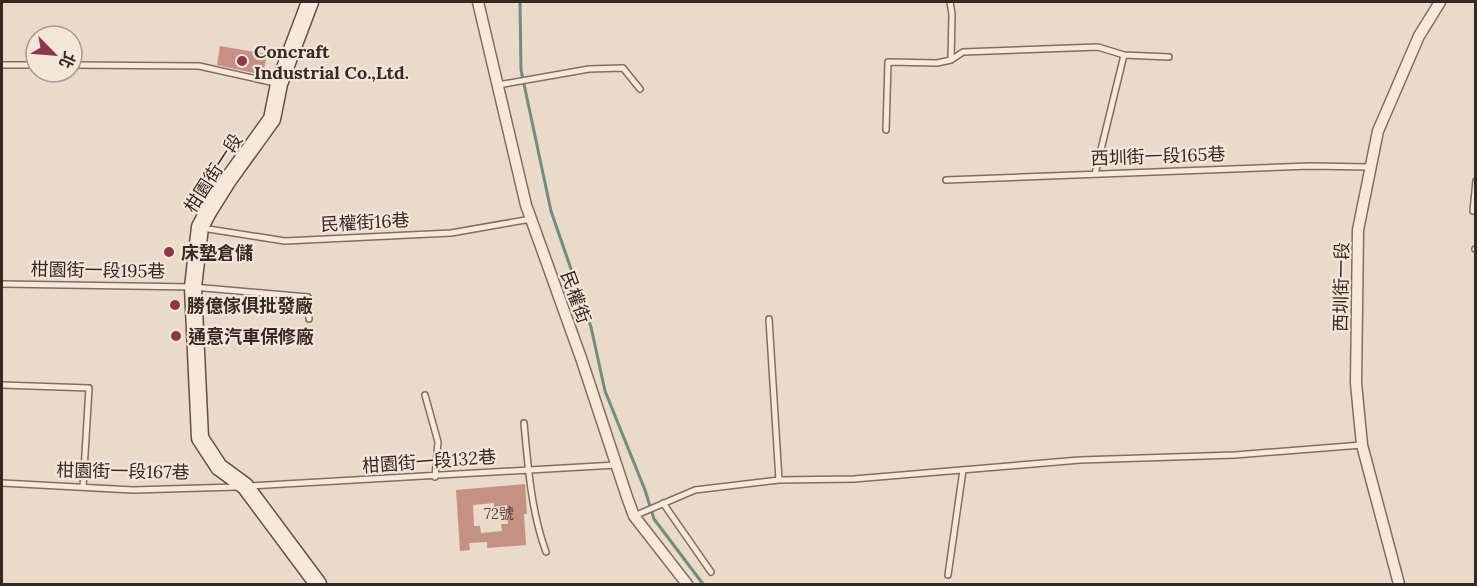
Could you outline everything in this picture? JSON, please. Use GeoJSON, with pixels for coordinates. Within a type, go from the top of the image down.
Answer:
{"type":"FeatureCollection","features":[{"type":"Feature","properties":{"kind":"street","name":"柑園街一段"},"geometry":{"type":"LineString","coordinates":[[310,2],[279,84],[272,119],[228,180],[200,227],[193,287],[200,438],[219,467],[245,486],[318,585]]}},
{"type":"Feature","properties":{"kind":"street","name":"民權街"},"geometry":{"type":"LineString","coordinates":[[478,2],[526,205],[634,516],[687,585]]}},
{"type":"Feature","properties":{"kind":"street","name":"西圳街一段"},"geometry":{"type":"LineString","coordinates":[[1399,585],[1362,445],[1356,383],[1358,230],[1378,131],[1419,36],[1440,2]]}},
{"type":"Feature","properties":{"kind":"lane"},"geometry":{"type":"LineString","coordinates":[[950,2],[951,60]]}},
{"type":"Feature","properties":{"kind":"lane"},"geometry":{"type":"LineString","coordinates":[[886,130],[888,62],[937,63],[951,60],[963,52],[1098,47],[1124,55],[1169,57]]}},
{"type":"Feature","properties":{"kind":"lane"},"geometry":{"type":"LineString","coordinates":[[1095,174],[1124,55]]}},
{"type":"Feature","properties":{"kind":"lane"},"geometry":{"type":"LineString","coordinates":[[2,65],[24,65]]}},
{"type":"Feature","properties":{"kind":"lane"},"geometry":{"type":"LineString","coordinates":[[84,65],[199,66],[279,84]]}},
{"type":"Feature","properties":{"kind":"lane"},"geometry":{"type":"LineString","coordinates":[[498,85],[589,69],[623,68],[640,89]]}},
{"type":"Feature","properties":{"kind":"lane","name":"西圳街一段165巷"},"geometry":{"type":"LineString","coordinates":[[946,180],[1310,166],[1371,167]]}},
{"type":"Feature","properties":{"kind":"lane"},"geometry":{"type":"LineString","coordinates":[[1474,211],[1476,181]]}},
{"type":"Feature","properties":{"kind":"lane","name":"民權街16巷"},"geometry":{"type":"LineString","coordinates":[[200,227],[285,241],[451,233],[531,219]]}},
{"type":"Feature","properties":{"kind":"lane","name":"柑園街一段195巷"},"geometry":{"type":"LineString","coordinates":[[2,284],[193,287],[308,297],[309,319]]}},
{"type":"Feature","properties":{"kind":"lane"},"geometry":{"type":"LineString","coordinates":[[768,319],[779,480]]}},
{"type":"Feature","properties":{"kind":"lane"},"geometry":{"type":"LineString","coordinates":[[2,386],[89,388],[83,487]]}},
{"type":"Feature","properties":{"kind":"lane"},"geometry":{"type":"LineString","coordinates":[[426,395],[438,442],[435,477]]}},
{"type":"Feature","properties":{"kind":"lane"},"geometry":{"type":"LineString","coordinates":[[524,423],[528,469],[541,538],[546,552]]}},
{"type":"Feature","properties":{"kind":"lane"},"geometry":{"type":"LineString","coordinates":[[634,516],[695,490],[779,480],[854,479],[1080,460],[1234,455],[1362,445]]}},
{"type":"Feature","properties":{"kind":"lane","name":"柑園街一段132巷"},"geometry":{"type":"LineString","coordinates":[[245,486],[616,465]]}},
{"type":"Feature","properties":{"kind":"lane"},"geometry":{"type":"LineString","coordinates":[[948,575],[963,470]]}},
{"type":"Feature","properties":{"kind":"lane","name":"柑園街一段167巷"},"geometry":{"type":"LineString","coordinates":[[2,483],[133,490],[245,486]]}},
{"type":"Feature","properties":{"kind":"lane"},"geometry":{"type":"LineString","coordinates":[[663,503],[711,572]]}},
{"type":"Feature","properties":{"kind":"building","name":"Concraft Industrial Co.,Ltd."},"geometry":{"type":"Polygon","coordinates":[[[220,46],[267,54],[263,75],[217,65],[220,46]]]}},
{"type":"Feature","properties":{"kind":"building"},"geometry":{"type":"Polygon","coordinates":[[[525,484],[526,545],[487,548],[487,542],[469,543],[470,550],[460,551],[456,490],[525,484]],[[494,503],[473,505],[474,526],[480,526],[481,533],[502,531],[501,524],[508,524],[507,505],[494,507],[494,503]]]}},
{"type":"Feature","properties":{"kind":"waterway"},"geometry":{"type":"LineString","coordinates":[[520,2],[521,70],[551,211],[591,327],[605,391],[645,490],[654,519],[703,584]]}},
{"type":"Feature","properties":{"kind":"place","name":"Concraft Industrial Co.,Ltd."},"geometry":{"type":"Point","coordinates":[242,61]}},
{"type":"Feature","properties":{"kind":"place","name":"床墊倉儲"},"geometry":{"type":"Point","coordinates":[169,252]}},
{"type":"Feature","properties":{"kind":"place","name":"勝億傢俱批發廠"},"geometry":{"type":"Point","coordinates":[175,305]}},
{"type":"Feature","properties":{"kind":"place","name":"通意汽車保修廠"},"geometry":{"type":"Point","coordinates":[176,336]}}]}
